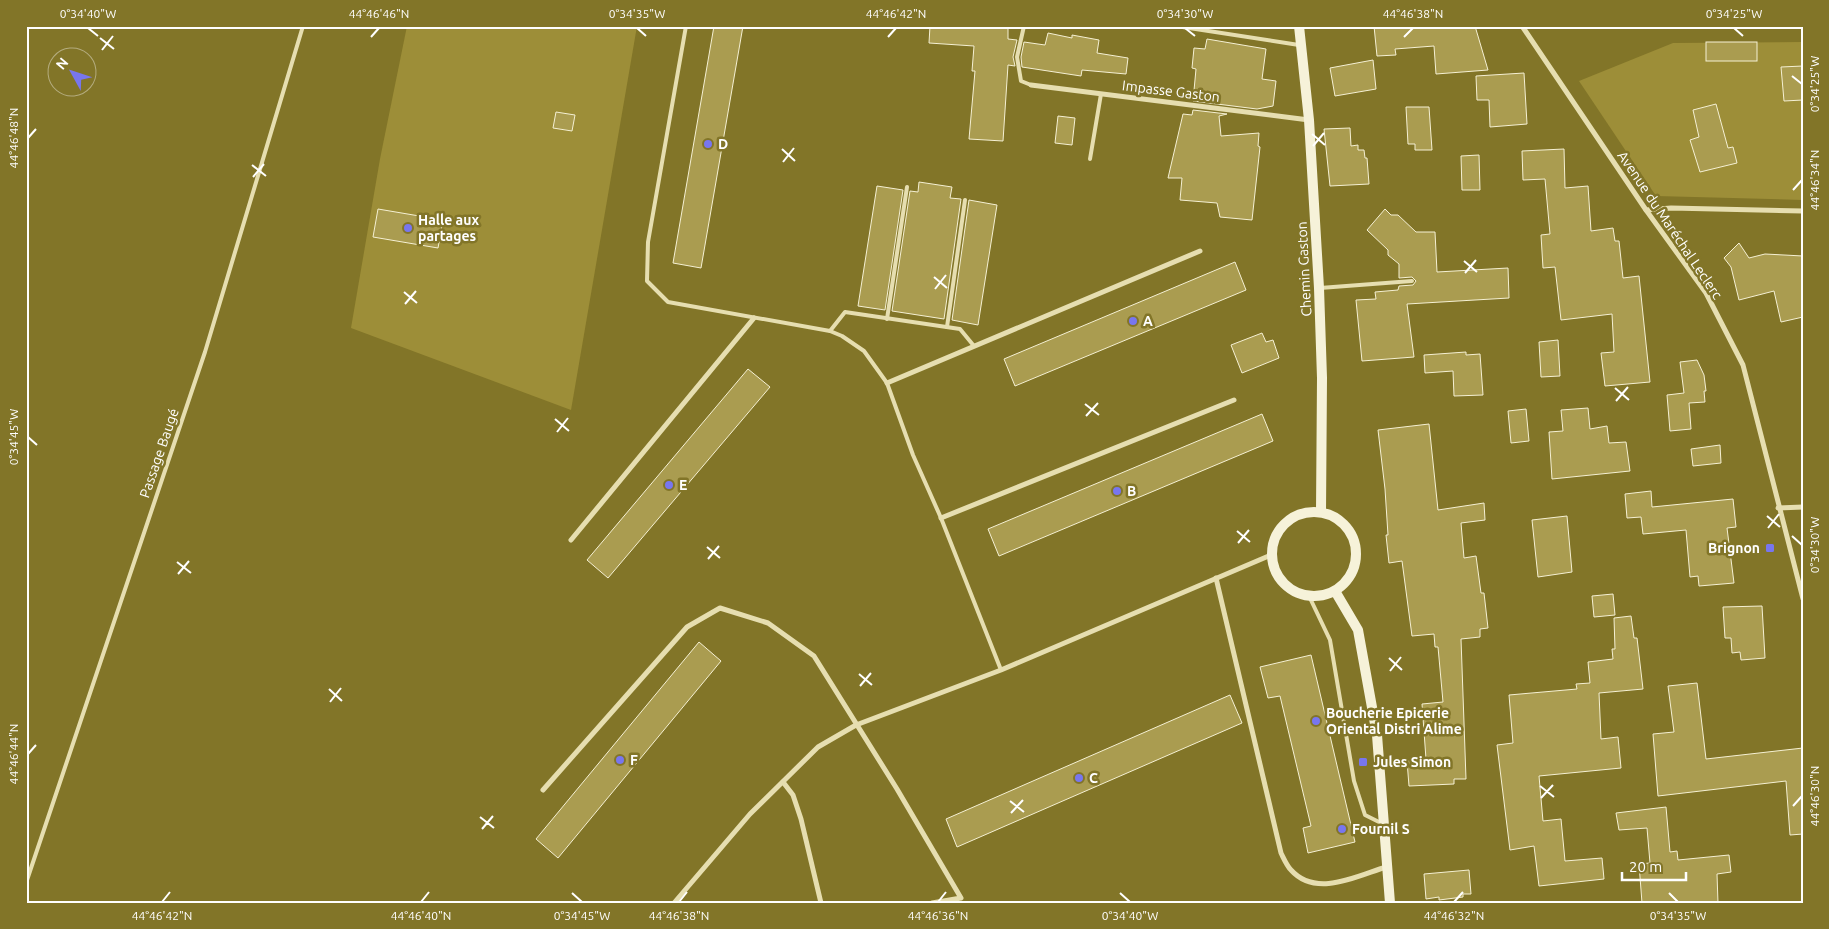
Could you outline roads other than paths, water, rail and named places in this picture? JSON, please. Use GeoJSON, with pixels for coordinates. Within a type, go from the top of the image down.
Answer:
{"type":"FeatureCollection","features":[{"type":"Feature","properties":{"kind":"street","name":"Chemin Gaston"},"geometry":{"type":"LineString","coordinates":[[1299,26],[1309,120],[1319,288],[1322,378],[1321,512]]}},
{"type":"Feature","properties":{"kind":"street","name":"Avenue du Maréchal Leclerc"},"geometry":{"type":"LineString","coordinates":[[1522,26],[1646,210],[1706,293],[1743,364],[1778,508],[1803,599]]}},
{"type":"Feature","properties":{"kind":"street","name":"Impasse Gaston"},"geometry":{"type":"LineString","coordinates":[[1031,85],[1309,120]]}},
{"type":"Feature","properties":{"kind":"street"},"geometry":{"type":"LineString","coordinates":[[1646,210],[1671,208],[1803,211]]}},
{"type":"Feature","properties":{"kind":"street"},"geometry":{"type":"LineString","coordinates":[[887,383],[1200,251]]}},
{"type":"Feature","properties":{"kind":"street"},"geometry":{"type":"LineString","coordinates":[[571,540],[754,318]]}},
{"type":"Feature","properties":{"kind":"street"},"geometry":{"type":"LineString","coordinates":[[941,518],[1234,400]]}},
{"type":"Feature","properties":{"kind":"street"},"geometry":{"type":"LineString","coordinates":[[1778,508],[1803,507]]}},
{"type":"Feature","properties":{"kind":"street"},"geometry":{"type":"LineString","coordinates":[[1321,512],[1333,516],[1344,524],[1352,534],[1356,546],[1356,560],[1352,572],[1345,583],[1335,591],[1322,596],[1309,596],[1297,593],[1287,587],[1273,567],[1271,555],[1273,542],[1278,531],[1286,522],[1296,515],[1321,512]]}},
{"type":"Feature","properties":{"kind":"street"},"geometry":{"type":"LineString","coordinates":[[674,903],[750,814],[818,747],[856,725],[1001,670],[1271,555]]}},
{"type":"Feature","properties":{"kind":"street"},"geometry":{"type":"LineString","coordinates":[[1216,578],[1282,853],[1290,869],[1303,880],[1314,884],[1332,884],[1386,867]]}},
{"type":"Feature","properties":{"kind":"street"},"geometry":{"type":"LineString","coordinates":[[1335,591],[1358,630],[1377,735],[1390,903]]}},
{"type":"Feature","properties":{"kind":"street"},"geometry":{"type":"LineString","coordinates":[[542,790],[687,627],[720,608],[768,623],[814,656],[897,789],[961,898],[932,903]]}},
{"type":"Feature","properties":{"kind":"street"},"geometry":{"type":"LineString","coordinates":[[783,782],[793,794],[802,819],[822,903]]}},
{"type":"Feature","properties":{"kind":"lane","name":"Passage Baugé"},"geometry":{"type":"LineString","coordinates":[[26,883],[205,352],[303,26]]}},
{"type":"Feature","properties":{"kind":"lane"},"geometry":{"type":"LineString","coordinates":[[686,26],[648,242],[647,281],[668,302],[830,331],[842,336],[864,351],[887,383],[913,455],[941,518],[1001,670]]}},
{"type":"Feature","properties":{"kind":"lane"},"geometry":{"type":"LineString","coordinates":[[1024,26],[1018,57],[1021,81],[1031,85]]}},
{"type":"Feature","properties":{"kind":"lane"},"geometry":{"type":"LineString","coordinates":[[1176,26],[1301,45]]}},
{"type":"Feature","properties":{"kind":"lane"},"geometry":{"type":"LineString","coordinates":[[1090,159],[1101,94]]}},
{"type":"Feature","properties":{"kind":"lane"},"geometry":{"type":"LineString","coordinates":[[887,319],[907,187]]}},
{"type":"Feature","properties":{"kind":"lane"},"geometry":{"type":"LineString","coordinates":[[947,328],[965,200]]}},
{"type":"Feature","properties":{"kind":"lane"},"geometry":{"type":"LineString","coordinates":[[1319,288],[1412,281]]}},
{"type":"Feature","properties":{"kind":"lane"},"geometry":{"type":"LineString","coordinates":[[830,331],[845,312],[960,329],[974,346]]}},
{"type":"Feature","properties":{"kind":"lane"},"geometry":{"type":"LineString","coordinates":[[1309,596],[1330,640],[1354,781],[1365,815],[1385,825]]}},
{"type":"Feature","properties":{"kind":"place","name":"D"},"geometry":{"type":"Point","coordinates":[708,144]}},
{"type":"Feature","properties":{"kind":"place","name":"Halle aux partages"},"geometry":{"type":"Point","coordinates":[408,228]}},
{"type":"Feature","properties":{"kind":"place","name":"A"},"geometry":{"type":"Point","coordinates":[1133,321]}},
{"type":"Feature","properties":{"kind":"place","name":"E"},"geometry":{"type":"Point","coordinates":[669,485]}},
{"type":"Feature","properties":{"kind":"place","name":"B"},"geometry":{"type":"Point","coordinates":[1117,491]}},
{"type":"Feature","properties":{"kind":"place","name":"Brignon"},"geometry":{"type":"Point","coordinates":[1770,548]}},
{"type":"Feature","properties":{"kind":"place","name":"Boucherie Epicerie Oriental Distri Alime"},"geometry":{"type":"Point","coordinates":[1316,721]}},
{"type":"Feature","properties":{"kind":"place","name":"F"},"geometry":{"type":"Point","coordinates":[620,760]}},
{"type":"Feature","properties":{"kind":"place","name":"Jules Simon"},"geometry":{"type":"Point","coordinates":[1363,762]}},
{"type":"Feature","properties":{"kind":"place","name":"C"},"geometry":{"type":"Point","coordinates":[1079,778]}},
{"type":"Feature","properties":{"kind":"place","name":"Fournil S"},"geometry":{"type":"Point","coordinates":[1342,829]}}]}
